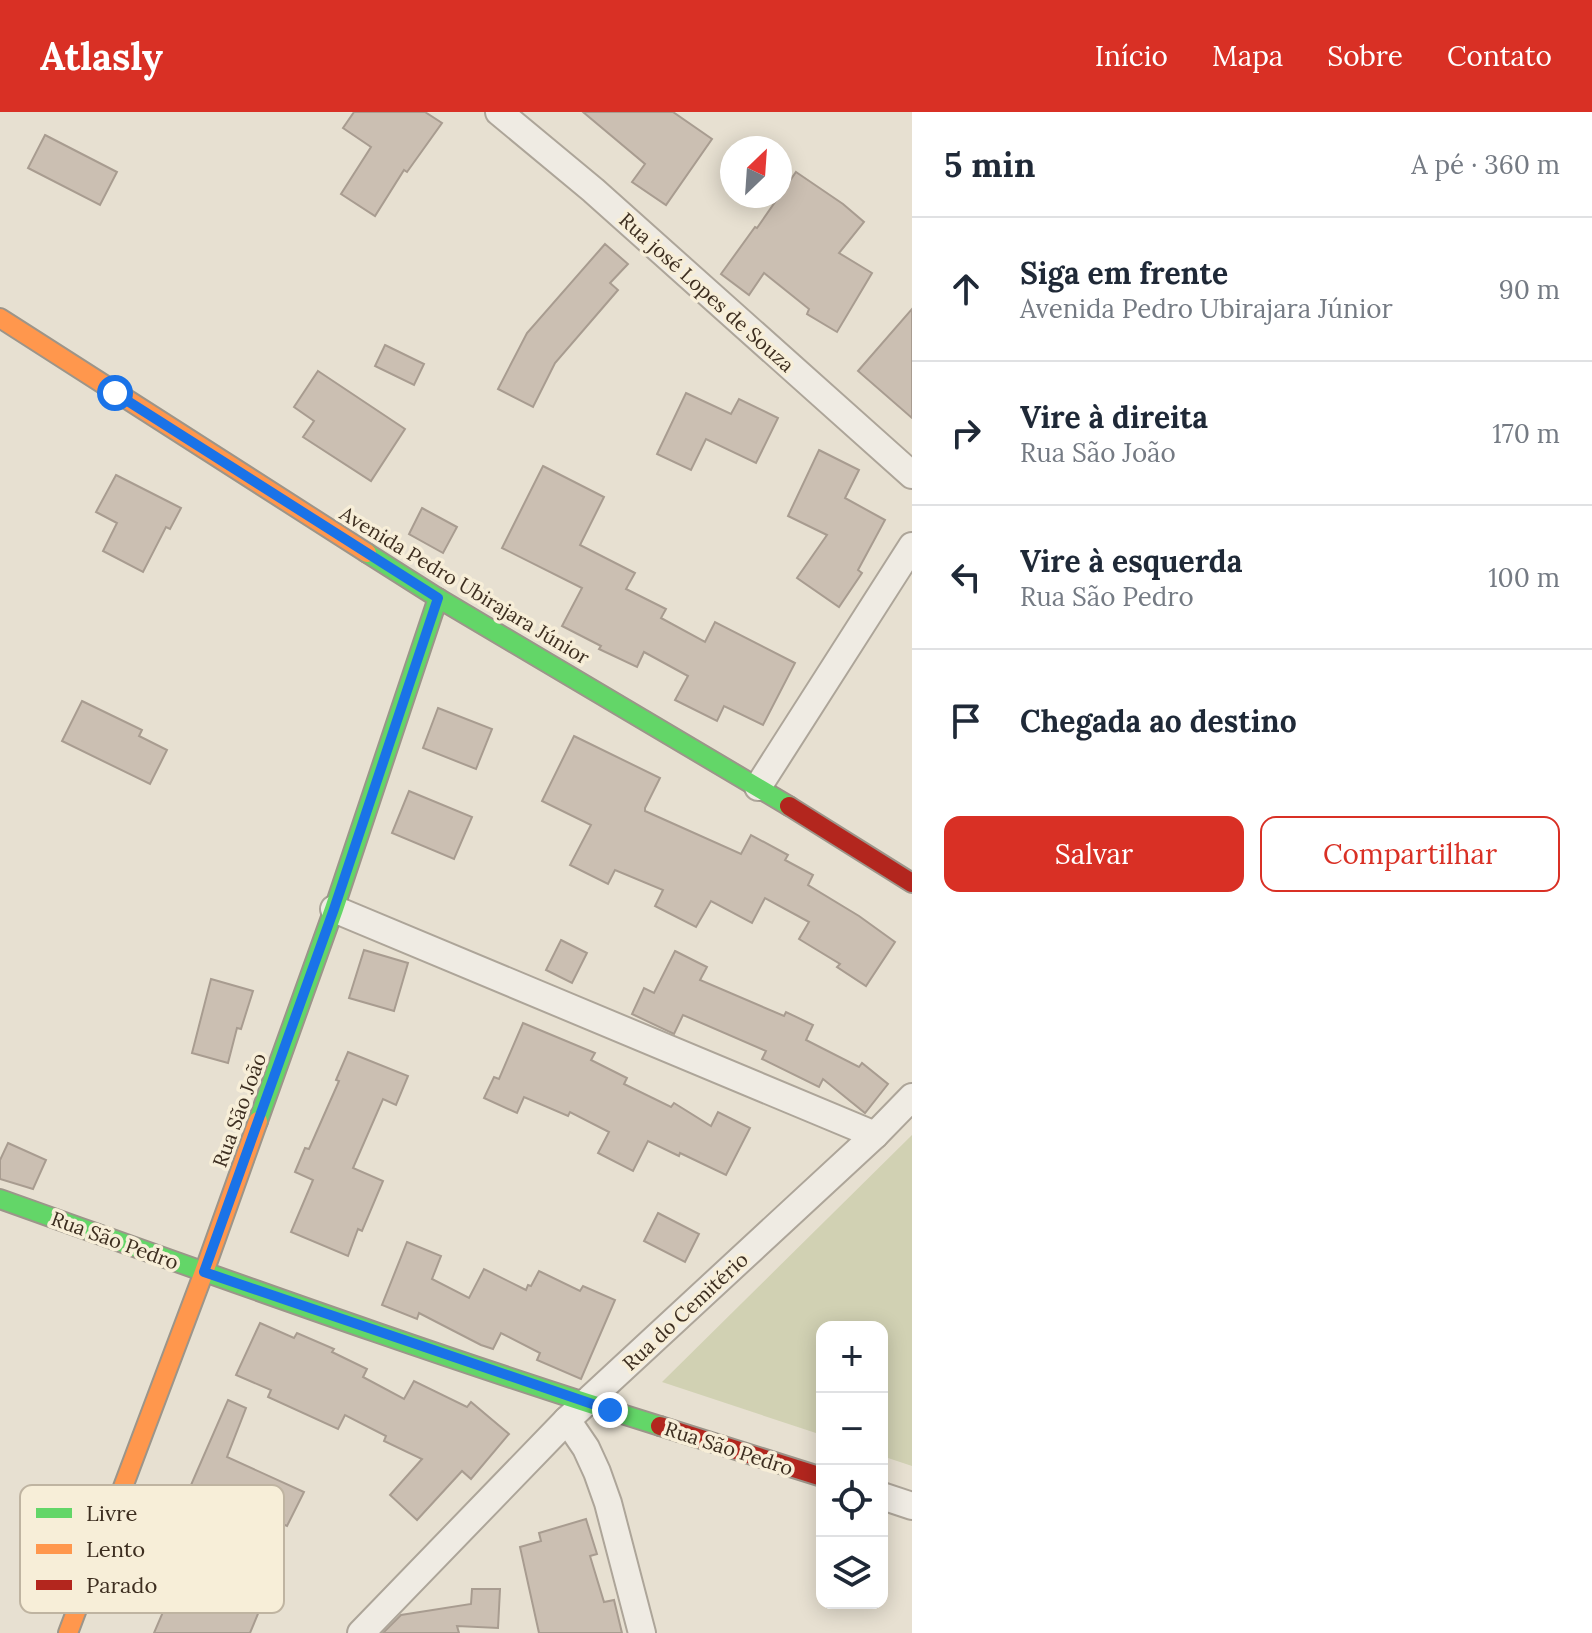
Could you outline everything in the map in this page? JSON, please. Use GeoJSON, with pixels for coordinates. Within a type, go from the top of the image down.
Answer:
{"type":"FeatureCollection","features":[{"type":"Feature","properties":{"kind":"street","name":"Rua josé Lopes de Souza"},"geometry":{"type":"LineString","coordinates":[[499,112],[593,190],[912,475]]}},
{"type":"Feature","properties":{"kind":"street","name":"Avenida Pedro Ubirajara Júnior"},"geometry":{"type":"LineString","coordinates":[[0,318],[438,598],[758,787],[912,883]]}},
{"type":"Feature","properties":{"kind":"street"},"geometry":{"type":"LineString","coordinates":[[758,787],[912,546]]}},
{"type":"Feature","properties":{"kind":"street","name":"Rua São João"},"geometry":{"type":"LineString","coordinates":[[124,1485],[334,909],[438,598]]}},
{"type":"Feature","properties":{"kind":"street"},"geometry":{"type":"LineString","coordinates":[[334,909],[875,1135]]}},
{"type":"Feature","properties":{"kind":"street","name":"Rua do Cemitério"},"geometry":{"type":"LineString","coordinates":[[361,1633],[577,1412],[912,1097]]}},
{"type":"Feature","properties":{"kind":"street","name":"Rua São Pedro"},"geometry":{"type":"LineString","coordinates":[[0,1199],[577,1412],[816,1475]]}},
{"type":"Feature","properties":{"kind":"street"},"geometry":{"type":"LineString","coordinates":[[577,1412],[586,1448],[604,1493],[642,1633]]}},
{"type":"Feature","properties":{"kind":"street"},"geometry":{"type":"LineString","coordinates":[[888,1498],[912,1506]]}},
{"type":"Feature","properties":{"kind":"street","name":"Rua São João"},"geometry":{"type":"LineString","coordinates":[[68,1633],[76,1613]]}},
{"type":"Feature","properties":{"kind":"green space"},"geometry":{"type":"Polygon","coordinates":[[[912,1135],[912,1466],[888,1458],[888,1321],[816,1321],[816,1433],[662,1382],[912,1135]]]}},
{"type":"Feature","properties":{"kind":"building"},"geometry":{"type":"Polygon","coordinates":[[[354,112],[425,112],[442,123],[407,172],[404,170],[375,216],[341,194],[371,147],[343,128],[354,112]]]}},
{"type":"Feature","properties":{"kind":"building"},"geometry":{"type":"Polygon","coordinates":[[[583,112],[673,112],[712,139],[666,205],[632,182],[645,164],[583,112]]]}},
{"type":"Feature","properties":{"kind":"building"},"geometry":{"type":"Polygon","coordinates":[[[45,135],[117,172],[100,205],[28,168],[45,135]]]}},
{"type":"Feature","properties":{"kind":"building"},"geometry":{"type":"Polygon","coordinates":[[[796,172],[864,222],[839,253],[872,273],[837,332],[807,314],[809,309],[764,273],[749,295],[721,274],[771,208],[792,208],[792,178],[796,172]]]}},
{"type":"Feature","properties":{"kind":"building"},"geometry":{"type":"Polygon","coordinates":[[[605,244],[628,264],[610,283],[618,290],[555,363],[533,407],[498,389],[527,333],[605,244]]]}},
{"type":"Feature","properties":{"kind":"building"},"geometry":{"type":"Polygon","coordinates":[[[912,309],[912,418],[858,371],[912,309]]]}},
{"type":"Feature","properties":{"kind":"building"},"geometry":{"type":"Polygon","coordinates":[[[385,345],[424,364],[414,385],[375,366],[385,345]]]}},
{"type":"Feature","properties":{"kind":"building"},"geometry":{"type":"Polygon","coordinates":[[[318,371],[405,429],[371,481],[303,437],[314,421],[294,407],[318,371]]]}},
{"type":"Feature","properties":{"kind":"building"},"geometry":{"type":"Polygon","coordinates":[[[686,393],[731,414],[739,399],[778,418],[756,463],[706,439],[691,470],[657,454],[686,393]]]}},
{"type":"Feature","properties":{"kind":"building"},"geometry":{"type":"Polygon","coordinates":[[[819,450],[859,470],[845,498],[885,520],[858,570],[862,573],[839,607],[797,578],[827,535],[788,516],[819,450]]]}},
{"type":"Feature","properties":{"kind":"building"},"geometry":{"type":"Polygon","coordinates":[[[543,466],[604,497],[580,545],[635,573],[626,589],[666,609],[661,618],[705,642],[715,622],[795,663],[763,725],[724,706],[717,721],[675,700],[688,676],[644,652],[637,667],[599,649],[601,646],[562,626],[582,588],[502,548],[543,466]]]}},
{"type":"Feature","properties":{"kind":"building"},"geometry":{"type":"Polygon","coordinates":[[[116,475],[181,508],[170,529],[166,527],[143,572],[103,551],[117,523],[96,512],[116,475]]]}},
{"type":"Feature","properties":{"kind":"building"},"geometry":{"type":"Polygon","coordinates":[[[422,508],[457,527],[443,553],[409,534],[422,508]]]}},
{"type":"Feature","properties":{"kind":"building"},"geometry":{"type":"Polygon","coordinates":[[[82,701],[142,730],[139,736],[167,750],[150,784],[62,741],[82,701]]]}},
{"type":"Feature","properties":{"kind":"building"},"geometry":{"type":"Polygon","coordinates":[[[438,708],[492,729],[476,769],[423,748],[438,708]]]}},
{"type":"Feature","properties":{"kind":"building"},"geometry":{"type":"Polygon","coordinates":[[[574,736],[660,778],[645,811],[741,854],[751,835],[788,855],[785,860],[813,875],[808,885],[895,942],[866,986],[837,967],[840,964],[799,939],[809,922],[765,898],[752,923],[711,901],[696,927],[655,906],[663,890],[615,870],[608,884],[570,865],[591,825],[542,801],[574,736]]]}},
{"type":"Feature","properties":{"kind":"building"},"geometry":{"type":"Polygon","coordinates":[[[409,791],[472,817],[454,859],[392,833],[409,791]]]}},
{"type":"Feature","properties":{"kind":"building"},"geometry":{"type":"Polygon","coordinates":[[[561,940],[587,953],[572,983],[546,970],[561,940]]]}},
{"type":"Feature","properties":{"kind":"building"},"geometry":{"type":"Polygon","coordinates":[[[364,950],[408,963],[394,1011],[349,998],[364,950]]]}},
{"type":"Feature","properties":{"kind":"building"},"geometry":{"type":"Polygon","coordinates":[[[675,951],[707,967],[700,980],[813,1025],[806,1040],[859,1067],[862,1063],[888,1084],[865,1113],[823,1079],[819,1087],[762,1059],[766,1051],[683,1015],[674,1034],[632,1014],[644,988],[654,993],[675,951]]]}},
{"type":"Feature","properties":{"kind":"building"},"geometry":{"type":"Polygon","coordinates":[[[211,979],[253,991],[241,1029],[237,1028],[228,1063],[192,1053],[211,979]]]}},
{"type":"Feature","properties":{"kind":"building"},"geometry":{"type":"Polygon","coordinates":[[[523,1023],[595,1053],[591,1060],[627,1078],[624,1084],[671,1107],[674,1103],[711,1126],[718,1112],[750,1128],[726,1175],[648,1141],[633,1171],[598,1153],[609,1132],[570,1112],[568,1116],[524,1097],[517,1113],[484,1098],[494,1077],[499,1079],[523,1023]]]}},
{"type":"Feature","properties":{"kind":"building"},"geometry":{"type":"Polygon","coordinates":[[[348,1052],[408,1076],[396,1105],[383,1099],[353,1168],[383,1181],[348,1256],[291,1232],[313,1180],[295,1172],[305,1148],[309,1149],[339,1081],[336,1080],[348,1052]]]}},
{"type":"Feature","properties":{"kind":"building"},"geometry":{"type":"Polygon","coordinates":[[[8,1143],[46,1160],[33,1189],[0,1179],[0,1160],[8,1143]]]}},
{"type":"Feature","properties":{"kind":"building"},"geometry":{"type":"Polygon","coordinates":[[[658,1213],[699,1234],[685,1262],[644,1241],[658,1213]]]}},
{"type":"Feature","properties":{"kind":"building"},"geometry":{"type":"Polygon","coordinates":[[[407,1242],[441,1256],[432,1279],[469,1298],[484,1269],[526,1290],[539,1271],[580,1291],[583,1286],[615,1300],[581,1379],[537,1360],[540,1353],[501,1333],[493,1349],[419,1313],[417,1319],[382,1305],[407,1242]]]}},
{"type":"Feature","properties":{"kind":"building"},"geometry":{"type":"Polygon","coordinates":[[[260,1323],[294,1338],[297,1333],[334,1349],[332,1352],[367,1369],[363,1377],[404,1399],[414,1381],[467,1407],[471,1402],[509,1434],[471,1479],[462,1471],[417,1520],[390,1495],[422,1459],[384,1441],[386,1436],[345,1415],[338,1429],[268,1397],[271,1390],[236,1375],[260,1323]]]}},
{"type":"Feature","properties":{"kind":"building"},"geometry":{"type":"Polygon","coordinates":[[[228,1400],[246,1408],[227,1457],[304,1492],[287,1526],[284,1525],[284,1485],[191,1485],[228,1400]]]}},
{"type":"Feature","properties":{"kind":"building"},"geometry":{"type":"Polygon","coordinates":[[[586,1519],[597,1554],[590,1556],[604,1602],[614,1600],[622,1633],[539,1633],[520,1547],[541,1541],[539,1533],[586,1519]]]}},
{"type":"Feature","properties":{"kind":"building"},"geometry":{"type":"Polygon","coordinates":[[[472,1589],[500,1589],[498,1628],[457,1626],[459,1633],[383,1633],[401,1615],[471,1604],[472,1589]]]}},
{"type":"Feature","properties":{"kind":"building"},"geometry":{"type":"Polygon","coordinates":[[[163,1613],[258,1613],[250,1633],[154,1633],[163,1613]]]}},
{"type":"Feature","properties":{"kind":"traffic: fast"},"geometry":{"type":"LineString","coordinates":[[367,553],[789,806]]}},
{"type":"Feature","properties":{"kind":"traffic: fast"},"geometry":{"type":"LineString","coordinates":[[258,1121],[334,909],[438,598]]}},
{"type":"Feature","properties":{"kind":"traffic: fast"},"geometry":{"type":"LineString","coordinates":[[0,1199],[411,1344],[660,1426]]}},
{"type":"Feature","properties":{"kind":"traffic: slow"},"geometry":{"type":"LineString","coordinates":[[0,318],[367,553]]}},
{"type":"Feature","properties":{"kind":"traffic: slow"},"geometry":{"type":"LineString","coordinates":[[124,1485],[258,1121]]}},
{"type":"Feature","properties":{"kind":"traffic: slow"},"geometry":{"type":"LineString","coordinates":[[68,1633],[76,1613]]}},
{"type":"Feature","properties":{"kind":"traffic: jam"},"geometry":{"type":"LineString","coordinates":[[789,806],[912,883]]}},
{"type":"Feature","properties":{"kind":"traffic: jam"},"geometry":{"type":"LineString","coordinates":[[660,1426],[816,1475]]}},
{"type":"Feature","properties":{"kind":"route"},"geometry":{"type":"LineString","coordinates":[[115,393],[438,598],[334,909],[204,1272],[610,1410]]}}]}
